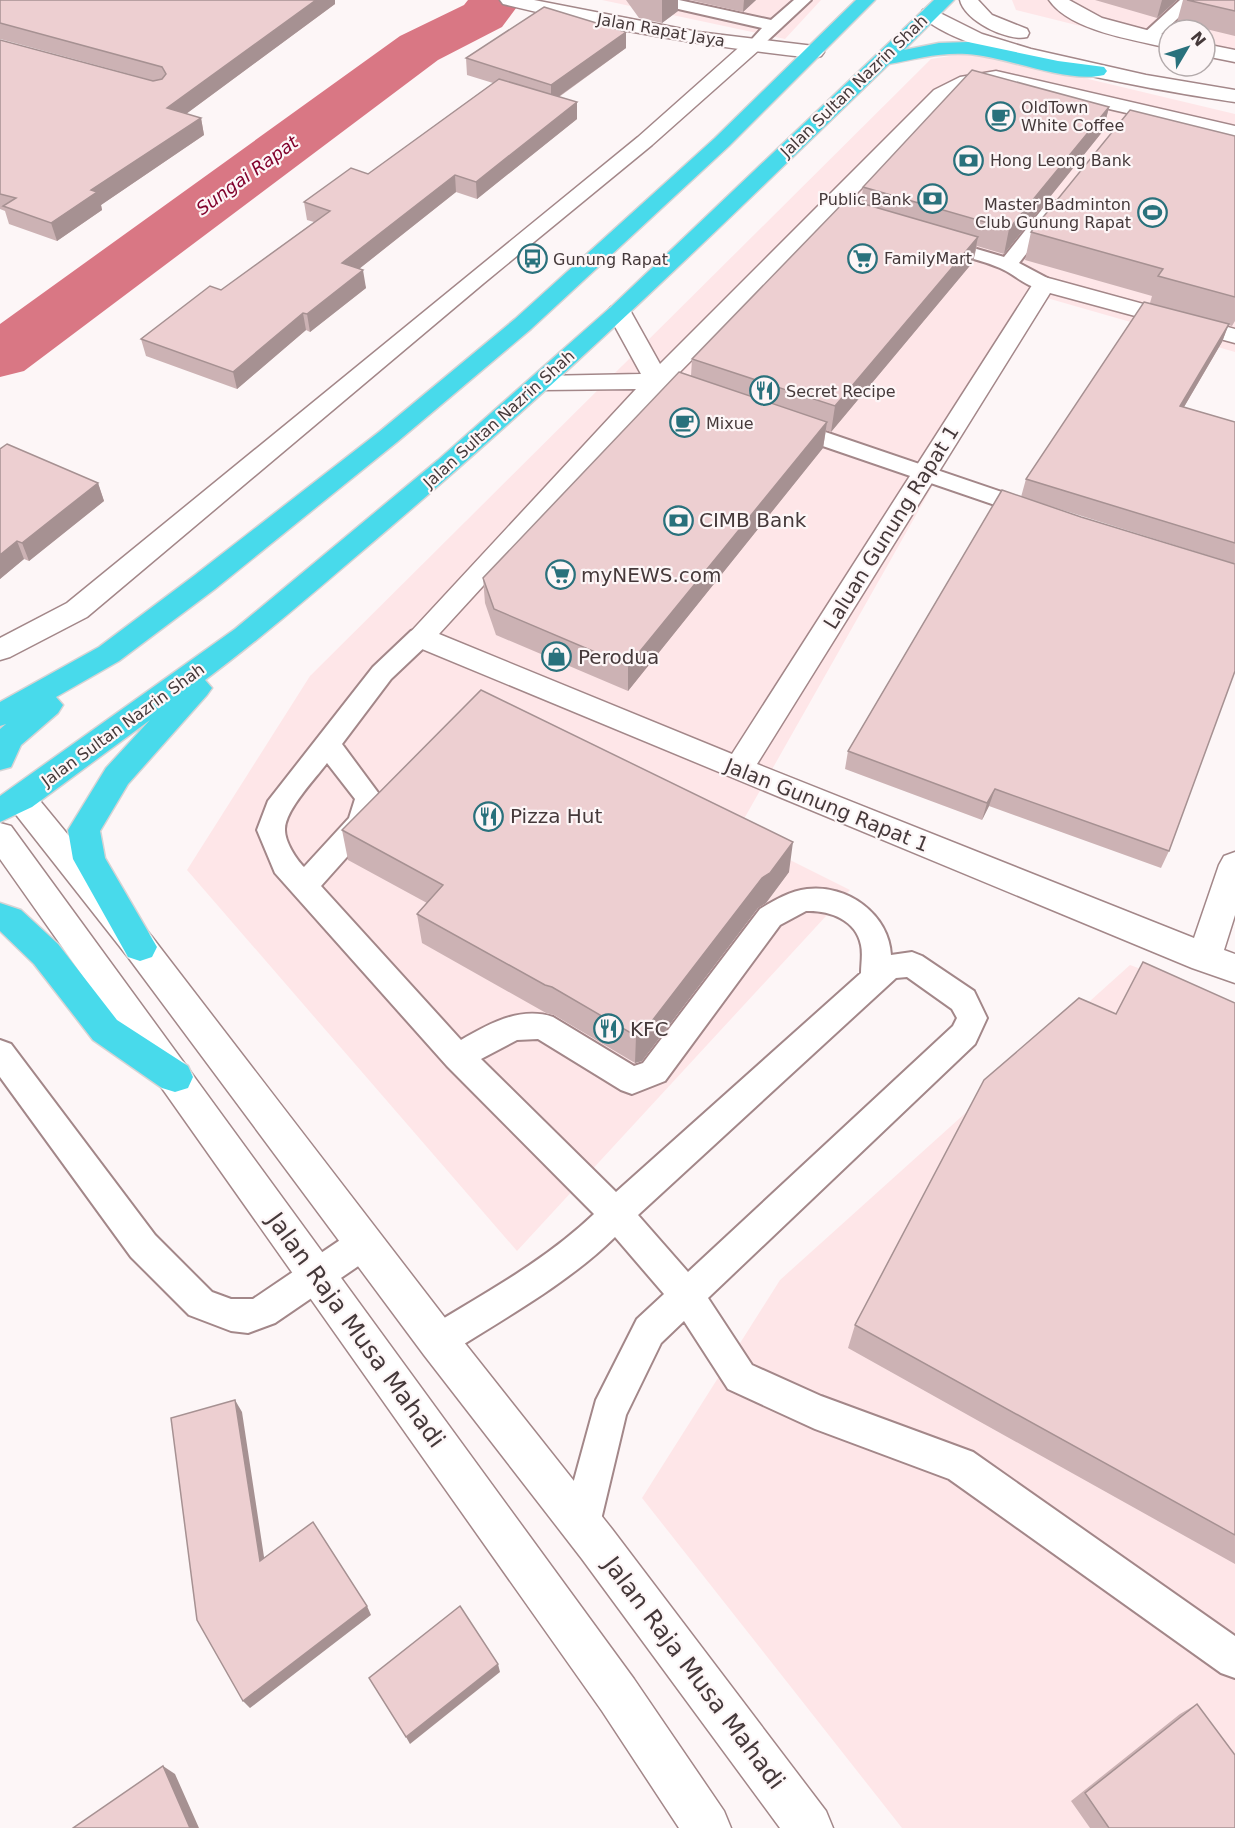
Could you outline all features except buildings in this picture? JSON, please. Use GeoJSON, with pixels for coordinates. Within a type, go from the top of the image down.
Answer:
{"type":"FeatureCollection","features":[{"type":"Feature","properties":{"kind":"highway"},"geometry":{"type":"LineString","coordinates":[[0,759],[8,738],[109,654],[205,582],[379,444],[523,324],[722,142],[866,0]]}},
{"type":"Feature","properties":{"kind":"highway","name":"Jalan Sultan Nazrin Shah"},"geometry":{"type":"LineString","coordinates":[[7,800],[245,636],[447,466],[619,312],[879,60],[924,7],[945,0]]}},
{"type":"Feature","properties":{"kind":"highway"},"geometry":{"type":"LineString","coordinates":[[879,60],[931,50],[968,48],[1058,67],[1097,71]]}},
{"type":"Feature","properties":{"kind":"highway"},"geometry":{"type":"LineString","coordinates":[[140,947],[89,859],[84,830],[117,776],[245,636]]}},
{"type":"Feature","properties":{"kind":"highway"},"geometry":{"type":"LineString","coordinates":[[0,715],[109,654]]}},
{"type":"Feature","properties":{"kind":"highway"},"geometry":{"type":"LineString","coordinates":[[0,915],[9,919],[46,954],[105,1030],[175,1077]]}},
{"type":"Feature","properties":{"kind":"street","name":"Jalan Rapat Jaya"},"geometry":{"type":"LineString","coordinates":[[508,0],[538,6],[564,6],[668,33],[752,46],[814,52]]}},
{"type":"Feature","properties":{"kind":"street"},"geometry":{"type":"LineString","coordinates":[[969,0],[978,15],[995,25],[1035,37]]}},
{"type":"Feature","properties":{"kind":"street"},"geometry":{"type":"LineString","coordinates":[[1058,0],[1088,19],[1157,39]]}},
{"type":"Feature","properties":{"kind":"street"},"geometry":{"type":"LineString","coordinates":[[924,7],[951,29],[981,42],[1097,71],[1178,88],[1235,96]]}},
{"type":"Feature","properties":{"kind":"street"},"geometry":{"type":"LineString","coordinates":[[0,650],[78,610],[645,141],[752,46]]}},
{"type":"Feature","properties":{"kind":"street"},"geometry":{"type":"LineString","coordinates":[[1217,52],[1235,56]]}},
{"type":"Feature","properties":{"kind":"street"},"geometry":{"type":"LineString","coordinates":[[1137,60],[1193,73],[1235,88]]}},
{"type":"Feature","properties":{"kind":"street"},"geometry":{"type":"LineString","coordinates":[[420,637],[668,385],[828,211],[941,94],[956,84],[976,78],[996,77],[1235,132]]}},
{"type":"Feature","properties":{"kind":"street"},"geometry":{"type":"LineString","coordinates":[[1044,284],[1235,336]]}},
{"type":"Feature","properties":{"kind":"street","name":"Laluan Gunung Rapat 1"},"geometry":{"type":"LineString","coordinates":[[738,769],[1044,284]]}},
{"type":"Feature","properties":{"kind":"street"},"geometry":{"type":"LineString","coordinates":[[619,312],[668,385]]}},
{"type":"Feature","properties":{"kind":"street"},"geometry":{"type":"LineString","coordinates":[[541,382],[668,385]]}},
{"type":"Feature","properties":{"kind":"street","name":"Jalan Gunung Rapat 1"},"geometry":{"type":"LineString","coordinates":[[420,637],[738,769],[1235,969]]}},
{"type":"Feature","properties":{"kind":"street","name":"Jalan Raja Musa Mahadi"},"geometry":{"type":"LineString","coordinates":[[7,800],[140,947],[438,1341],[581,1524],[809,1828]]}},
{"type":"Feature","properties":{"kind":"street","name":"Jalan Raja Musa Mahadi"},"geometry":{"type":"LineString","coordinates":[[0,835],[618,1695],[707,1828]]}},
{"type":"Feature","properties":{"kind":"street"},"geometry":{"type":"LineString","coordinates":[[1204,958],[1235,865]]}},
{"type":"Feature","properties":{"kind":"lane"},"geometry":{"type":"LineString","coordinates":[[658,0],[774,26]]}},
{"type":"Feature","properties":{"kind":"lane"},"geometry":{"type":"LineString","coordinates":[[752,46],[803,0]]}},
{"type":"Feature","properties":{"kind":"lane"},"geometry":{"type":"LineString","coordinates":[[1149,37],[1189,0]]}},
{"type":"Feature","properties":{"kind":"lane"},"geometry":{"type":"LineString","coordinates":[[1119,126],[1134,108]]}},
{"type":"Feature","properties":{"kind":"lane"},"geometry":{"type":"LineString","coordinates":[[1008,264],[1067,190]]}},
{"type":"Feature","properties":{"kind":"lane"},"geometry":{"type":"LineString","coordinates":[[828,211],[850,217]]}},
{"type":"Feature","properties":{"kind":"lane"},"geometry":{"type":"LineString","coordinates":[[918,237],[1008,264],[1024,275],[1044,284]]}},
{"type":"Feature","properties":{"kind":"lane"},"geometry":{"type":"LineString","coordinates":[[769,419],[1052,517]]}},
{"type":"Feature","properties":{"kind":"lane"},"geometry":{"type":"LineString","coordinates":[[420,637],[382,673],[278,808],[271,830],[285,865],[458,1057],[616,1214],[685,1294],[740,1377],[815,1412],[960,1466],[1235,1659]]}},
{"type":"Feature","properties":{"kind":"lane"},"geometry":{"type":"LineString","coordinates":[[304,886],[361,823],[369,798],[327,744]]}},
{"type":"Feature","properties":{"kind":"lane"},"geometry":{"type":"LineString","coordinates":[[458,1057],[494,1035],[515,1027],[542,1026],[632,1081],[654,1072],[770,917],[795,902],[819,899],[844,906],[861,916],[874,940],[876,977]]}},
{"type":"Feature","properties":{"kind":"lane"},"geometry":{"type":"LineString","coordinates":[[438,1341],[576,1251],[888,967],[912,964],[945,985],[963,1000],[972,1018],[964,1035],[685,1294],[649,1331],[609,1412],[581,1524]]}},
{"type":"Feature","properties":{"kind":"lane"},"geometry":{"type":"LineString","coordinates":[[0,1053],[143,1246],[201,1304],[231,1315],[248,1317],[263,1312],[364,1243]]}},
{"type":"Feature","properties":{"kind":"shaded area"},"geometry":{"type":"Polygon","coordinates":[[[602,0],[821,0],[785,39],[602,0]]]}},
{"type":"Feature","properties":{"kind":"shaded area"},"geometry":{"type":"Polygon","coordinates":[[[1012,0],[1235,0],[1235,64],[1217,59],[1217,18],[1157,18],[1157,45],[1016,10],[1012,0]]]}},
{"type":"Feature","properties":{"kind":"shaded area"},"geometry":{"type":"Polygon","coordinates":[[[975,52],[1235,114],[1235,352],[1040,296],[736,833],[850,890],[517,1251],[187,870],[310,676],[931,59],[975,52]]]}},
{"type":"Feature","properties":{"kind":"shaded area"},"geometry":{"type":"Polygon","coordinates":[[[1130,965],[1235,1004],[1235,1828],[902,1828],[642,1498],[780,1280],[1130,965]]]}},
{"type":"Feature","properties":{"kind":"waterway","name":"Sungai Rapat"},"geometry":{"type":"LineString","coordinates":[[0,356],[419,48],[483,16],[496,0]]}},
{"type":"Feature","properties":{"kind":"place","name":"OldTown White Coffee"},"geometry":{"type":"Point","coordinates":[1000,116]}},
{"type":"Feature","properties":{"kind":"place","name":"Hong Leong Bank"},"geometry":{"type":"Point","coordinates":[969,160]}},
{"type":"Feature","properties":{"kind":"place","name":"Public Bank"},"geometry":{"type":"Point","coordinates":[932,199]}},
{"type":"Feature","properties":{"kind":"place","name":"Master Badminton Club Gunung Rapat"},"geometry":{"type":"Point","coordinates":[1152,213]}},
{"type":"Feature","properties":{"kind":"place","name":"FamilyMart"},"geometry":{"type":"Point","coordinates":[863,258]}},
{"type":"Feature","properties":{"kind":"place","name":"Gunung Rapat"},"geometry":{"type":"Point","coordinates":[532,259]}},
{"type":"Feature","properties":{"kind":"place","name":"Secret Recipe"},"geometry":{"type":"Point","coordinates":[765,391]}},
{"type":"Feature","properties":{"kind":"place","name":"Mixue"},"geometry":{"type":"Point","coordinates":[685,423]}},
{"type":"Feature","properties":{"kind":"place","name":"CIMB Bank"},"geometry":{"type":"Point","coordinates":[678,520]}},
{"type":"Feature","properties":{"kind":"place","name":"myNEWS.com"},"geometry":{"type":"Point","coordinates":[560,575]}},
{"type":"Feature","properties":{"kind":"place","name":"Perodua"},"geometry":{"type":"Point","coordinates":[557,657]}},
{"type":"Feature","properties":{"kind":"place","name":"Pizza Hut"},"geometry":{"type":"Point","coordinates":[489,816]}},
{"type":"Feature","properties":{"kind":"place","name":"KFC"},"geometry":{"type":"Point","coordinates":[609,1029]}}]}
